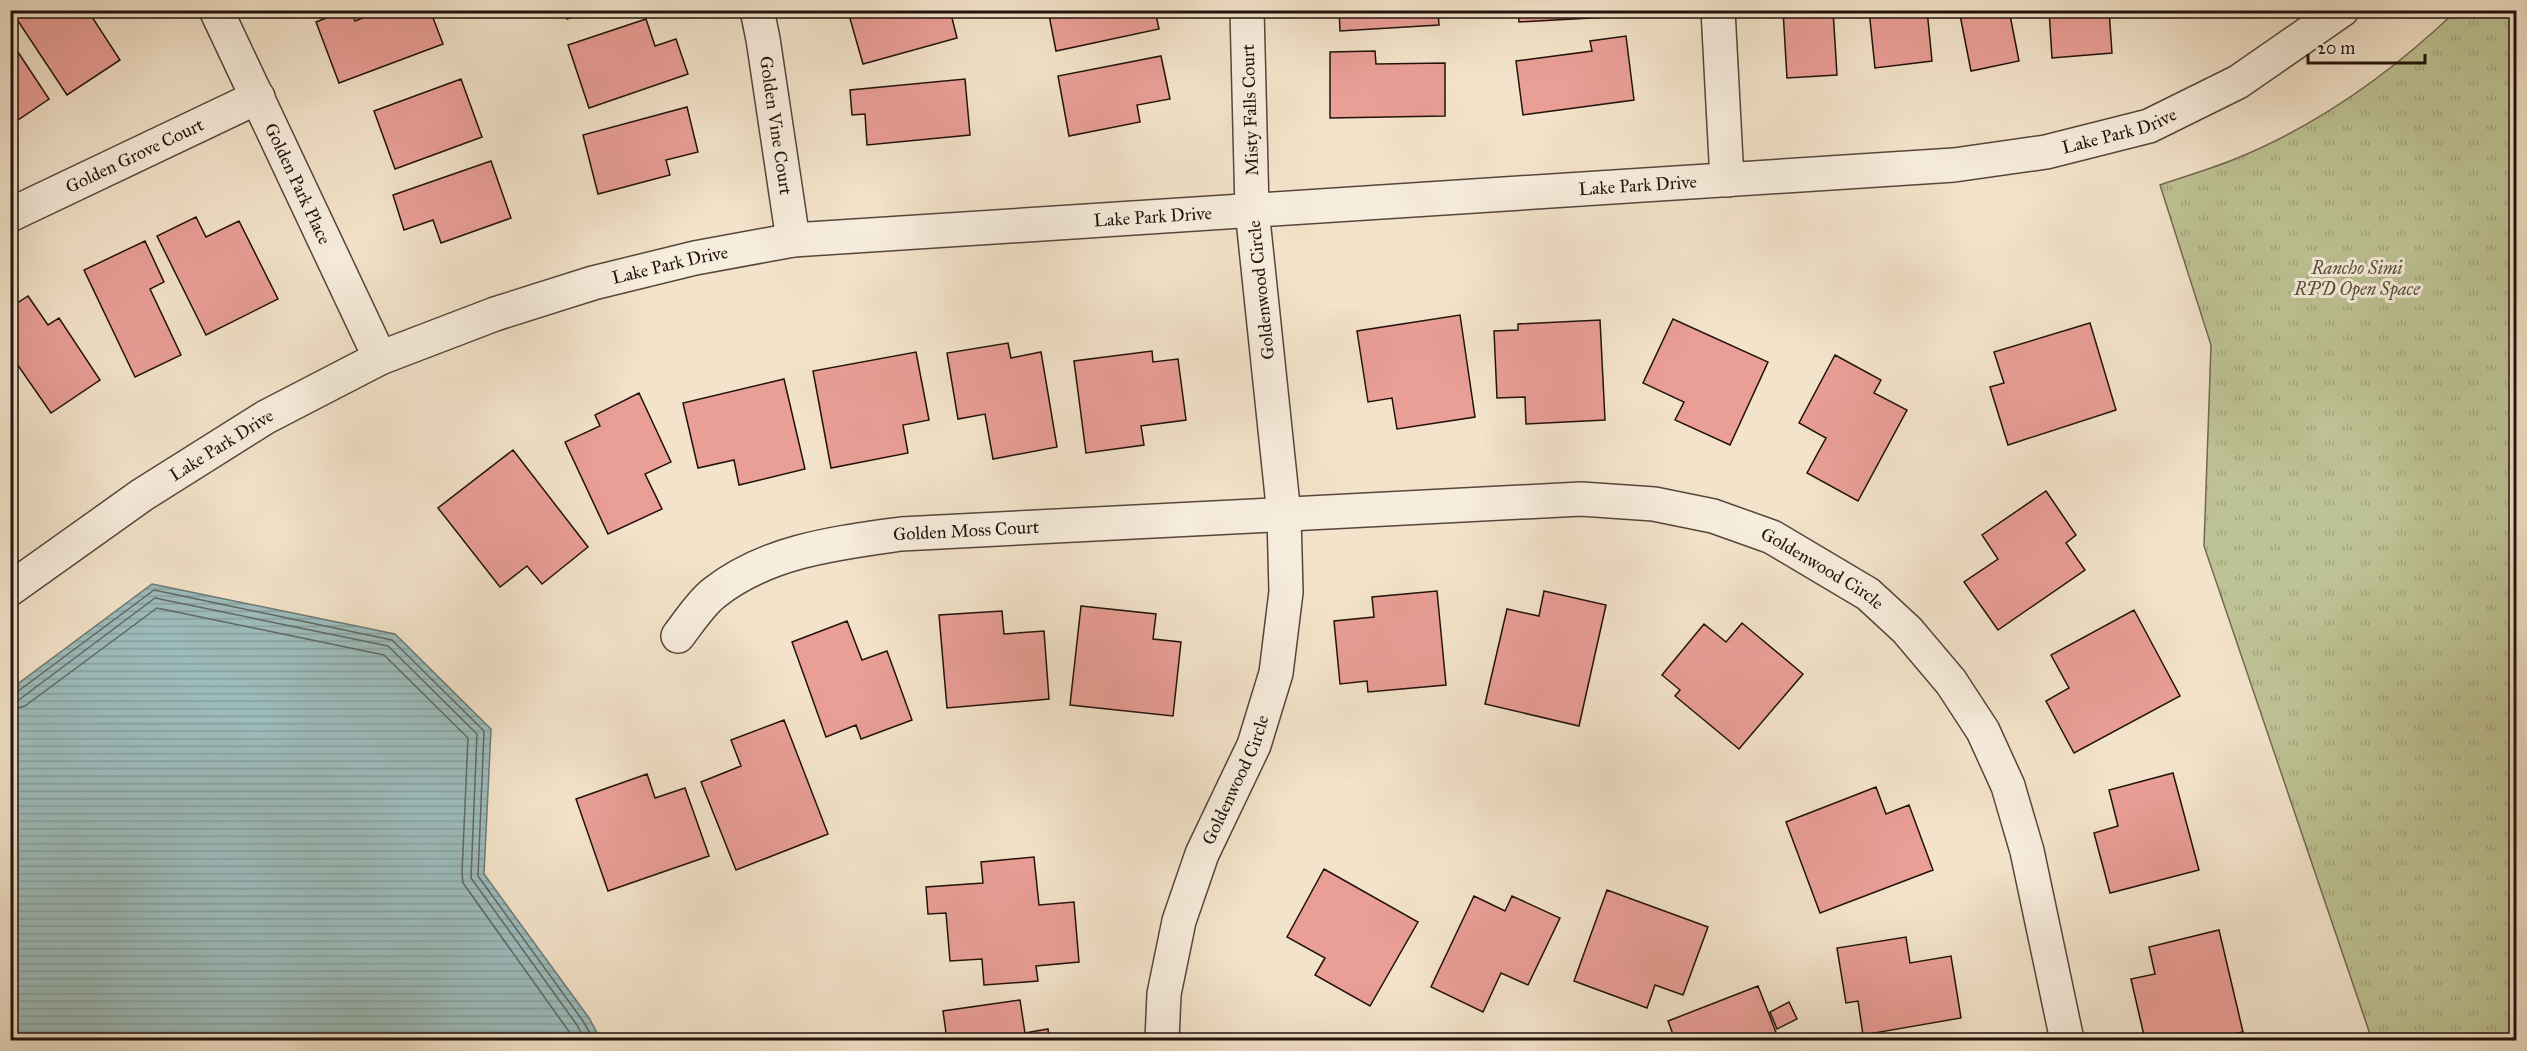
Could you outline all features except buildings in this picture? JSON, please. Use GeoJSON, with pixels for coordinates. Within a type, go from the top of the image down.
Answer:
{"type":"FeatureCollection","features":[{"type":"Feature","properties":{"kind":"street","name":"Golden Park Place"},"geometry":{"type":"LineString","coordinates":[[216,10],[380,358]]}},
{"type":"Feature","properties":{"kind":"street","name":"Golden Vine Court"},"geometry":{"type":"LineString","coordinates":[[757,10],[793,240]]}},
{"type":"Feature","properties":{"kind":"street","name":"Misty Falls Court"},"geometry":{"type":"LineString","coordinates":[[1247,10],[1252,210]]}},
{"type":"Feature","properties":{"kind":"street"},"geometry":{"type":"LineString","coordinates":[[1718,10],[1727,180]]}},
{"type":"Feature","properties":{"kind":"street","name":"Lake Park Drive"},"geometry":{"type":"LineString","coordinates":[[10,589],[141,495],[266,417],[380,358],[495,314],[593,282],[695,258],[793,240],[1954,165],[2046,152],[2149,126],[2238,82],[2342,10]]}},
{"type":"Feature","properties":{"kind":"street","name":"Golden Grove Court"},"geometry":{"type":"LineString","coordinates":[[10,215],[258,97]]}},
{"type":"Feature","properties":{"kind":"street","name":"Goldenwood Circle"},"geometry":{"type":"LineString","coordinates":[[1162,1041],[1164,994],[1179,921],[1202,854],[1254,745],[1276,673],[1286,592],[1284,514],[1252,210]]}},
{"type":"Feature","properties":{"kind":"street","name":"Goldenwood Circle"},"geometry":{"type":"LineString","coordinates":[[1284,514],[1581,499],[1654,504],[1713,516],[1772,537],[1868,594],[1908,630],[1951,682],[1983,731],[2008,786],[2027,850],[2067,1041]]}},
{"type":"Feature","properties":{"kind":"street","name":"Golden Moss Court"},"geometry":{"type":"LineString","coordinates":[[678,636],[713,594],[766,562],[830,543],[901,534],[1284,514]]}},
{"type":"Feature","properties":{"kind":"green space","name":"Rancho Simi RPD Open Space"},"geometry":{"type":"Polygon","coordinates":[[[2456,11],[2516,11],[2516,1040],[2372,1040],[2204,546],[2211,345],[2160,185],[2262,147],[2322,115],[2378,77],[2456,11]]]}},
{"type":"Feature","properties":{"kind":"water"},"geometry":{"type":"Polygon","coordinates":[[[152,584],[395,634],[491,729],[484,874],[589,1018],[601,1040],[11,1040],[11,689],[152,584]]]}}]}
